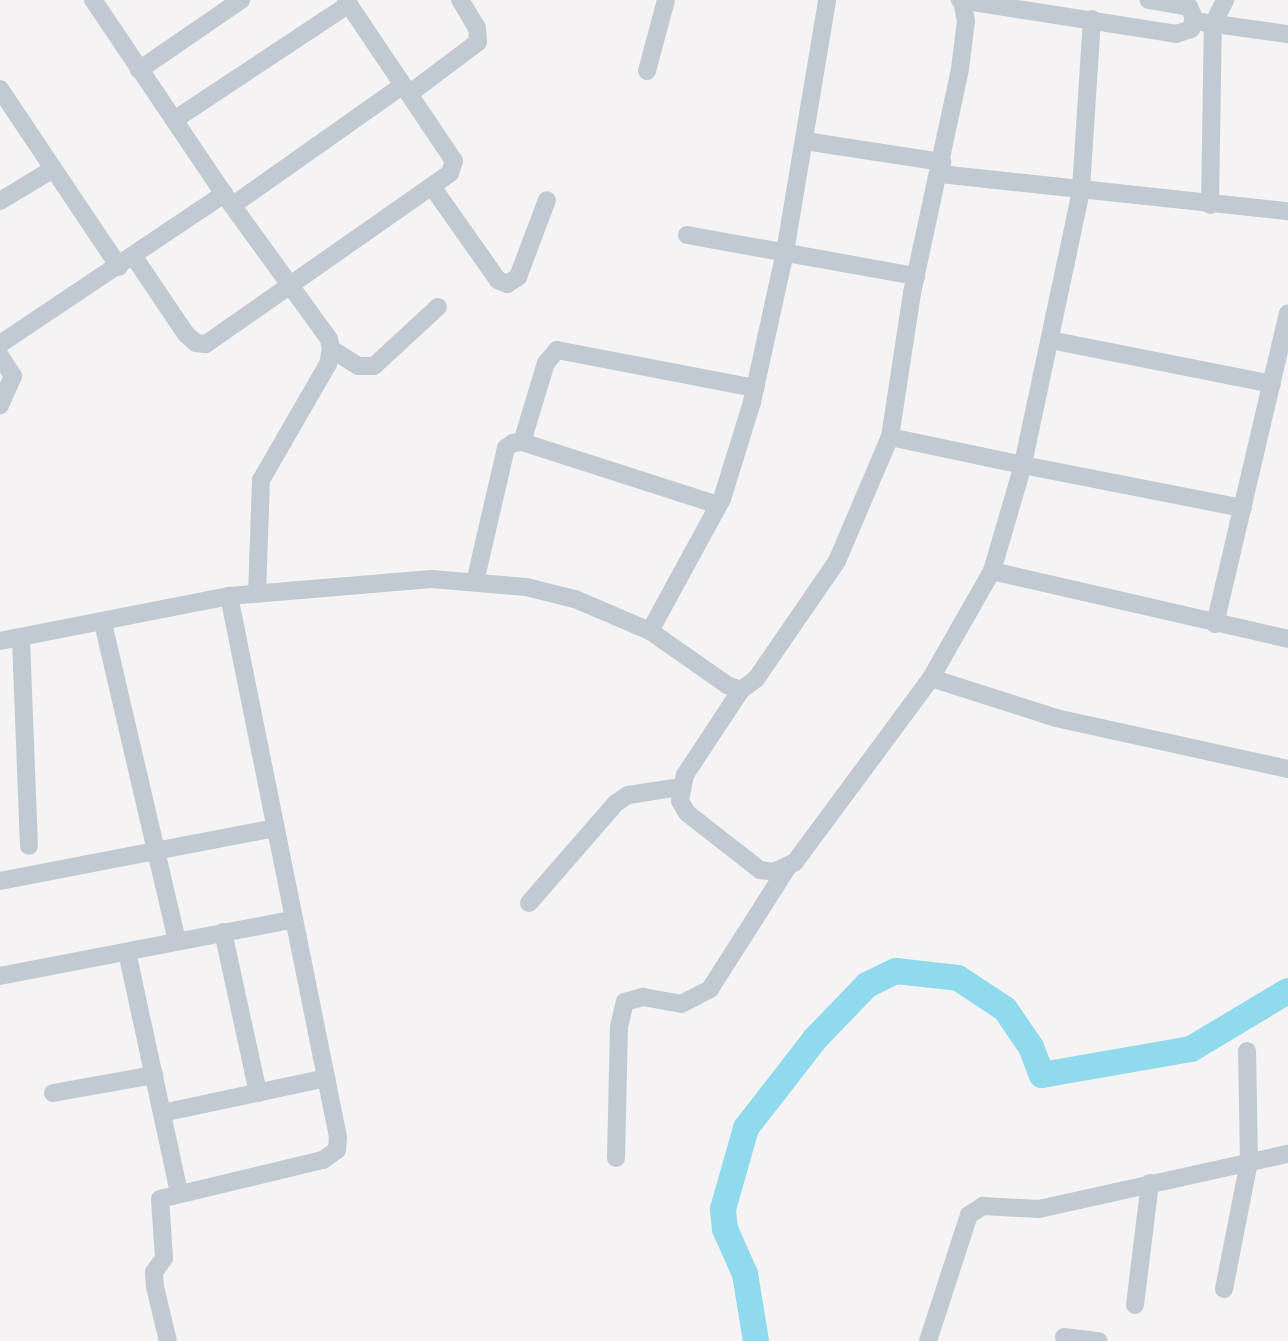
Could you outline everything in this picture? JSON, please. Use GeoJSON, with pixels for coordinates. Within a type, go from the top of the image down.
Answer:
{"type":"FeatureCollection","features":[{"type":"Feature","properties":{"kind":"street"},"geometry":{"type":"LineString","coordinates":[[93,0],[292,288],[331,349],[358,366],[374,366],[438,307]]}},
{"type":"Feature","properties":{"kind":"street"},"geometry":{"type":"LineString","coordinates":[[0,344],[478,42],[477,28],[460,0]]}},
{"type":"Feature","properties":{"kind":"street"},"geometry":{"type":"LineString","coordinates":[[647,71],[666,0]]}},
{"type":"Feature","properties":{"kind":"street"},"geometry":{"type":"LineString","coordinates":[[650,631],[718,505],[755,388],[785,252],[827,0]]}},
{"type":"Feature","properties":{"kind":"street"},"geometry":{"type":"LineString","coordinates":[[787,868],[760,870],[687,813],[680,801],[681,787],[741,690],[757,679],[836,561],[890,437],[916,276],[941,168],[967,22],[961,0],[1176,34],[1187,32],[1194,21],[1193,11],[1184,4],[1149,0]]}},
{"type":"Feature","properties":{"kind":"street"},"geometry":{"type":"LineString","coordinates":[[1210,205],[1213,24],[1225,0]]}},
{"type":"Feature","properties":{"kind":"street"},"geometry":{"type":"LineString","coordinates":[[139,70],[238,1]]}},
{"type":"Feature","properties":{"kind":"street"},"geometry":{"type":"LineString","coordinates":[[0,89],[53,169],[196,343],[219,339],[292,288],[433,188],[450,173],[454,161],[347,2],[174,120]]}},
{"type":"Feature","properties":{"kind":"street"},"geometry":{"type":"LineString","coordinates":[[616,1158],[619,1027],[625,1002],[643,997],[681,1004],[710,989],[787,868],[931,678],[992,571],[1023,465],[1081,191],[1092,19]]}},
{"type":"Feature","properties":{"kind":"street"},"geometry":{"type":"LineString","coordinates":[[1194,21],[1288,34]]}},
{"type":"Feature","properties":{"kind":"street"},"geometry":{"type":"LineString","coordinates":[[805,141],[941,168],[1081,191],[1288,211]]}},
{"type":"Feature","properties":{"kind":"street"},"geometry":{"type":"LineString","coordinates":[[0,201],[53,169]]}},
{"type":"Feature","properties":{"kind":"street"},"geometry":{"type":"LineString","coordinates":[[433,188],[498,280],[507,284],[517,277],[547,200]]}},
{"type":"Feature","properties":{"kind":"street"},"geometry":{"type":"LineString","coordinates":[[687,235],[916,276]]}},
{"type":"Feature","properties":{"kind":"street"},"geometry":{"type":"LineString","coordinates":[[1215,624],[1288,313]]}},
{"type":"Feature","properties":{"kind":"street"},"geometry":{"type":"LineString","coordinates":[[1049,340],[1272,384]]}},
{"type":"Feature","properties":{"kind":"street"},"geometry":{"type":"LineString","coordinates":[[257,593],[261,480],[328,364],[331,349]]}},
{"type":"Feature","properties":{"kind":"street"},"geometry":{"type":"LineString","coordinates":[[522,442],[546,363],[557,350],[755,388]]}},
{"type":"Feature","properties":{"kind":"street"},"geometry":{"type":"LineString","coordinates":[[0,356],[13,376],[0,405]]}},
{"type":"Feature","properties":{"kind":"street"},"geometry":{"type":"LineString","coordinates":[[890,437],[1243,508]]}},
{"type":"Feature","properties":{"kind":"street"},"geometry":{"type":"LineString","coordinates":[[475,582],[506,448],[522,442],[718,505]]}},
{"type":"Feature","properties":{"kind":"street"},"geometry":{"type":"LineString","coordinates":[[992,571],[1288,639]]}},
{"type":"Feature","properties":{"kind":"street"},"geometry":{"type":"LineString","coordinates":[[0,642],[229,596],[394,579],[475,582],[575,599],[650,631],[727,685],[741,690]]}},
{"type":"Feature","properties":{"kind":"street"},"geometry":{"type":"LineString","coordinates":[[168,1341],[155,1287],[155,1272],[163,1261],[164,1248],[158,1203],[179,1192],[323,1160],[337,1150],[326,1078],[292,920],[229,596]]}},
{"type":"Feature","properties":{"kind":"street"},"geometry":{"type":"LineString","coordinates":[[103,623],[153,851],[177,940]]}},
{"type":"Feature","properties":{"kind":"street"},"geometry":{"type":"LineString","coordinates":[[21,639],[29,846]]}},
{"type":"Feature","properties":{"kind":"street"},"geometry":{"type":"LineString","coordinates":[[931,678],[1056,718],[1288,769]]}},
{"type":"Feature","properties":{"kind":"street"},"geometry":{"type":"LineString","coordinates":[[529,903],[616,803],[628,795],[681,787]]}},
{"type":"Feature","properties":{"kind":"street"},"geometry":{"type":"LineString","coordinates":[[0,881],[274,828]]}},
{"type":"Feature","properties":{"kind":"street"},"geometry":{"type":"LineString","coordinates":[[0,993],[9,974],[292,920]]}},
{"type":"Feature","properties":{"kind":"street"},"geometry":{"type":"LineString","coordinates":[[223,932],[258,1093]]}},
{"type":"Feature","properties":{"kind":"street"},"geometry":{"type":"LineString","coordinates":[[127,951],[179,1192]]}},
{"type":"Feature","properties":{"kind":"street"},"geometry":{"type":"LineString","coordinates":[[1224,1289],[1250,1162],[1247,1051]]}},
{"type":"Feature","properties":{"kind":"street"},"geometry":{"type":"LineString","coordinates":[[53,1093],[154,1074]]}},
{"type":"Feature","properties":{"kind":"street"},"geometry":{"type":"LineString","coordinates":[[163,1113],[326,1078]]}},
{"type":"Feature","properties":{"kind":"street"},"geometry":{"type":"LineString","coordinates":[[929,1341],[969,1215],[997,1204],[1052,1207],[1288,1154]]}},
{"type":"Feature","properties":{"kind":"street"},"geometry":{"type":"LineString","coordinates":[[1135,1305],[1150,1183]]}},
{"type":"Feature","properties":{"kind":"street"},"geometry":{"type":"LineString","coordinates":[[1064,1337],[1100,1341]]}},
{"type":"Feature","properties":{"kind":"waterway"},"geometry":{"type":"LineString","coordinates":[[756,1341],[745,1274],[725,1229],[723,1209],[746,1128],[815,1039],[867,985],[896,971],[958,978],[1005,1009],[1031,1047],[1042,1075],[1191,1049],[1288,991]]}}]}
